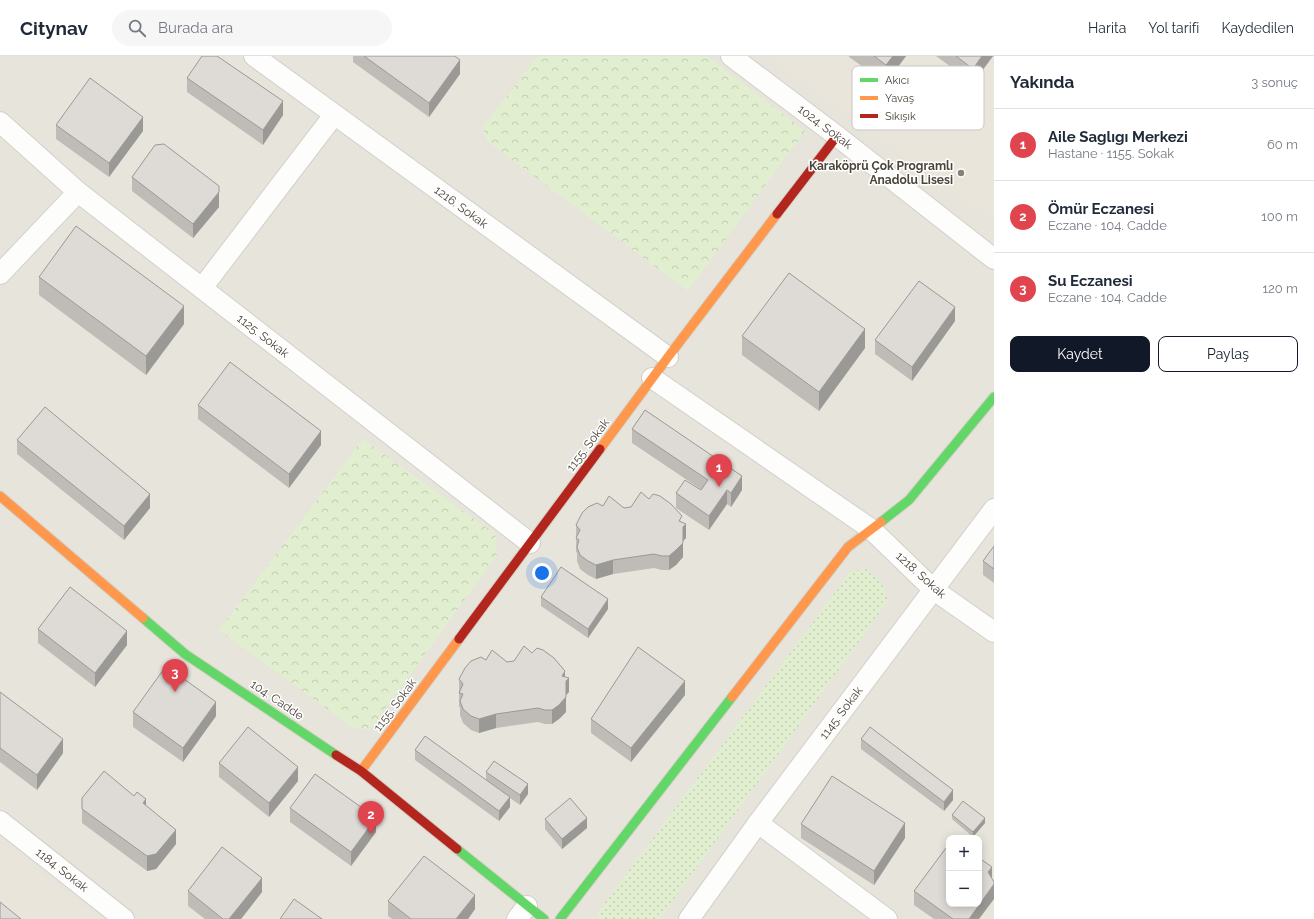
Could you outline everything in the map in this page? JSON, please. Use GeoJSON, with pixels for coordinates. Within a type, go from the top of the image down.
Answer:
{"type":"FeatureCollection","features":[{"type":"Feature","properties":{"kind":"street","name":"1216. Sokak"},"geometry":{"type":"LineString","coordinates":[[254,56],[668,357]]}},
{"type":"Feature","properties":{"kind":"street","name":"1024. Sokak"},"geometry":{"type":"LineString","coordinates":[[731,56],[837,136],[994,259]]}},
{"type":"Feature","properties":{"kind":"street"},"geometry":{"type":"LineString","coordinates":[[202,288],[334,115]]}},
{"type":"Feature","properties":{"kind":"street","name":"1125. Sokak"},"geometry":{"type":"LineString","coordinates":[[0,122],[78,192],[530,543]]}},
{"type":"Feature","properties":{"kind":"street","name":"1155. Sokak"},"geometry":{"type":"LineString","coordinates":[[361,771],[652,378],[837,136]]}},
{"type":"Feature","properties":{"kind":"street"},"geometry":{"type":"LineString","coordinates":[[0,274],[78,192]]}},
{"type":"Feature","properties":{"kind":"street","name":"1218. Sokak"},"geometry":{"type":"LineString","coordinates":[[652,378],[871,529],[934,590],[994,632]]}},
{"type":"Feature","properties":{"kind":"street"},"geometry":{"type":"LineString","coordinates":[[560,919],[848,546],[909,500],[994,397]]}},
{"type":"Feature","properties":{"kind":"street","name":"104. Cadde"},"geometry":{"type":"LineString","coordinates":[[0,496],[185,654],[361,771],[522,913],[544,919]]}},
{"type":"Feature","properties":{"kind":"street","name":"1145. Sokak"},"geometry":{"type":"LineString","coordinates":[[689,919],[758,823],[994,509]]}},
{"type":"Feature","properties":{"kind":"street","name":"1184. Sokak"},"geometry":{"type":"LineString","coordinates":[[0,821],[124,919]]}},
{"type":"Feature","properties":{"kind":"street"},"geometry":{"type":"LineString","coordinates":[[758,823],[887,919]]}},
{"type":"Feature","properties":{"kind":"shaded area"},"geometry":{"type":"Polygon","coordinates":[[[0,56],[994,56],[994,919],[0,919],[0,56]]]}},
{"type":"Feature","properties":{"kind":"shaded area"},"geometry":{"type":"Polygon","coordinates":[[[766,56],[994,56],[994,221],[869,130],[984,130],[984,66],[852,66],[852,118],[766,56]]]}},
{"type":"Feature","properties":{"kind":"shaded area"},"geometry":{"type":"Polygon","coordinates":[[[0,841],[101,919],[0,919],[0,841]]]}},
{"type":"Feature","properties":{"kind":"green space"},"geometry":{"type":"Polygon","coordinates":[[[538,56],[707,56],[805,131],[688,291],[487,141],[483,126],[538,56]]]}},
{"type":"Feature","properties":{"kind":"green space"},"geometry":{"type":"Polygon","coordinates":[[[363,439],[495,534],[497,555],[370,730],[353,728],[219,630],[363,439]]]}},
{"type":"Feature","properties":{"kind":"green space"},"geometry":{"type":"Polygon","coordinates":[[[867,569],[882,583],[888,601],[660,919],[601,919],[596,915],[851,571],[867,569]]]}},
{"type":"Feature","properties":{"kind":"building"},"geometry":{"type":"Polygon","coordinates":[[[202,56],[217,56],[283,101],[263,130],[187,78],[202,56]]]}},
{"type":"Feature","properties":{"kind":"building"},"geometry":{"type":"Polygon","coordinates":[[[364,56],[455,56],[460,60],[429,103],[364,56]]]}},
{"type":"Feature","properties":{"kind":"building"},"geometry":{"type":"Polygon","coordinates":[[[874,56],[893,56],[886,65],[874,56]]]}},
{"type":"Feature","properties":{"kind":"building"},"geometry":{"type":"Polygon","coordinates":[[[956,56],[982,56],[975,66],[969,66],[956,56]]]}},
{"type":"Feature","properties":{"kind":"building"},"geometry":{"type":"Polygon","coordinates":[[[90,78],[143,117],[109,163],[56,125],[90,78]]]}},
{"type":"Feature","properties":{"kind":"building"},"geometry":{"type":"Polygon","coordinates":[[[164,144],[219,186],[219,192],[193,224],[132,177],[155,145],[164,144]]]}},
{"type":"Feature","properties":{"kind":"building"},"geometry":{"type":"Polygon","coordinates":[[[76,226],[184,306],[146,356],[39,277],[76,226]]]}},
{"type":"Feature","properties":{"kind":"building"},"geometry":{"type":"Polygon","coordinates":[[[789,273],[865,329],[819,392],[742,336],[789,273]]]}},
{"type":"Feature","properties":{"kind":"building"},"geometry":{"type":"Polygon","coordinates":[[[919,281],[955,307],[912,367],[875,340],[919,281]]]}},
{"type":"Feature","properties":{"kind":"building"},"geometry":{"type":"Polygon","coordinates":[[[230,362],[321,431],[289,474],[198,405],[230,362]]]}},
{"type":"Feature","properties":{"kind":"building"},"geometry":{"type":"Polygon","coordinates":[[[45,407],[150,494],[124,526],[17,440],[45,407]]]}},
{"type":"Feature","properties":{"kind":"building"},"geometry":{"type":"Polygon","coordinates":[[[645,410],[742,476],[731,493],[727,490],[709,516],[676,493],[685,480],[701,490],[708,480],[632,429],[645,410]]]}},
{"type":"Feature","properties":{"kind":"building"},"geometry":{"type":"Polygon","coordinates":[[[641,492],[649,499],[653,494],[660,496],[671,504],[682,516],[679,521],[686,524],[683,527],[683,543],[669,556],[654,554],[613,560],[596,565],[580,555],[577,547],[579,540],[576,538],[580,530],[576,525],[582,513],[588,507],[597,503],[603,506],[609,496],[624,508],[631,507],[641,492]]]}},
{"type":"Feature","properties":{"kind":"building"},"geometry":{"type":"Polygon","coordinates":[[[994,546],[994,569],[983,561],[994,546]]]}},
{"type":"Feature","properties":{"kind":"building"},"geometry":{"type":"Polygon","coordinates":[[[561,567],[608,599],[588,629],[541,597],[561,567]]]}},
{"type":"Feature","properties":{"kind":"building"},"geometry":{"type":"Polygon","coordinates":[[[70,587],[127,631],[95,673],[38,629],[70,587]]]}},
{"type":"Feature","properties":{"kind":"building"},"geometry":{"type":"Polygon","coordinates":[[[524,646],[532,653],[537,648],[543,650],[554,658],[565,671],[562,676],[569,678],[566,681],[566,697],[552,710],[538,708],[496,714],[479,719],[471,716],[463,709],[460,701],[463,694],[459,693],[463,684],[459,679],[465,668],[471,661],[481,657],[486,660],[492,650],[507,662],[514,661],[524,646]]]}},
{"type":"Feature","properties":{"kind":"building"},"geometry":{"type":"Polygon","coordinates":[[[638,647],[685,681],[631,748],[591,719],[638,647]]]}},
{"type":"Feature","properties":{"kind":"building"},"geometry":{"type":"Polygon","coordinates":[[[166,666],[216,702],[183,748],[133,712],[166,666]]]}},
{"type":"Feature","properties":{"kind":"building"},"geometry":{"type":"Polygon","coordinates":[[[0,692],[63,739],[37,775],[0,748],[0,692]]]}},
{"type":"Feature","properties":{"kind":"building"},"geometry":{"type":"Polygon","coordinates":[[[248,727],[298,767],[269,803],[219,763],[248,727]]]}},
{"type":"Feature","properties":{"kind":"building"},"geometry":{"type":"Polygon","coordinates":[[[870,727],[953,790],[944,802],[861,739],[870,727]]]}},
{"type":"Feature","properties":{"kind":"building"},"geometry":{"type":"Polygon","coordinates":[[[425,736],[510,797],[499,811],[415,750],[425,736]]]}},
{"type":"Feature","properties":{"kind":"building"},"geometry":{"type":"Polygon","coordinates":[[[494,761],[528,784],[520,795],[486,772],[494,761]]]}},
{"type":"Feature","properties":{"kind":"building"},"geometry":{"type":"Polygon","coordinates":[[[104,771],[134,796],[137,792],[146,799],[143,803],[176,830],[156,854],[147,856],[82,809],[82,798],[104,771]]]}},
{"type":"Feature","properties":{"kind":"building"},"geometry":{"type":"Polygon","coordinates":[[[315,774],[376,818],[351,852],[290,808],[315,774]]]}},
{"type":"Feature","properties":{"kind":"building"},"geometry":{"type":"Polygon","coordinates":[[[832,776],[905,823],[874,871],[801,824],[832,776]]]}},
{"type":"Feature","properties":{"kind":"building"},"geometry":{"type":"Polygon","coordinates":[[[570,798],[587,818],[562,839],[545,819],[570,798]]]}},
{"type":"Feature","properties":{"kind":"building"},"geometry":{"type":"Polygon","coordinates":[[[963,801],[985,818],[973,832],[952,815],[963,801]]]}},
{"type":"Feature","properties":{"kind":"building"},"geometry":{"type":"Polygon","coordinates":[[[222,847],[262,878],[229,919],[223,919],[188,891],[222,847]]]}},
{"type":"Feature","properties":{"kind":"building"},"geometry":{"type":"Polygon","coordinates":[[[946,848],[946,907],[978,907],[969,919],[953,919],[914,891],[946,848]]]}},
{"type":"Feature","properties":{"kind":"building"},"geometry":{"type":"Polygon","coordinates":[[[424,856],[475,895],[456,919],[411,919],[388,901],[424,856]]]}},
{"type":"Feature","properties":{"kind":"building"},"geometry":{"type":"Polygon","coordinates":[[[982,860],[992,867],[988,872],[994,884],[982,901],[982,860]]]}},
{"type":"Feature","properties":{"kind":"building"},"geometry":{"type":"Polygon","coordinates":[[[294,899],[322,919],[280,919],[294,899]]]}},
{"type":"Feature","properties":{"kind":"building"},"geometry":{"type":"Polygon","coordinates":[[[0,902],[21,919],[0,919],[0,902]]]}},
{"type":"Feature","properties":{"kind":"traffic: fast"},"geometry":{"type":"LineString","coordinates":[[881,522],[909,500],[994,397]]}},
{"type":"Feature","properties":{"kind":"traffic: fast"},"geometry":{"type":"LineString","coordinates":[[143,618],[185,654],[336,755]]}},
{"type":"Feature","properties":{"kind":"traffic: fast"},"geometry":{"type":"LineString","coordinates":[[560,919],[732,697]]}},
{"type":"Feature","properties":{"kind":"traffic: fast"},"geometry":{"type":"LineString","coordinates":[[457,849],[544,919]]}},
{"type":"Feature","properties":{"kind":"traffic: slow"},"geometry":{"type":"LineString","coordinates":[[600,449],[777,214]]}},
{"type":"Feature","properties":{"kind":"traffic: slow"},"geometry":{"type":"LineString","coordinates":[[0,496],[143,618]]}},
{"type":"Feature","properties":{"kind":"traffic: slow"},"geometry":{"type":"LineString","coordinates":[[732,697],[848,547],[881,522]]}},
{"type":"Feature","properties":{"kind":"traffic: slow"},"geometry":{"type":"LineString","coordinates":[[361,771],[459,639]]}},
{"type":"Feature","properties":{"kind":"traffic: jam"},"geometry":{"type":"LineString","coordinates":[[777,214],[837,136]]}},
{"type":"Feature","properties":{"kind":"traffic: jam"},"geometry":{"type":"LineString","coordinates":[[459,639],[600,449]]}},
{"type":"Feature","properties":{"kind":"traffic: jam"},"geometry":{"type":"LineString","coordinates":[[336,755],[361,771],[457,849]]}},
{"type":"Feature","properties":{"kind":"place","name":"Karaköprü Çok Programlı Anadolu Lisesi"},"geometry":{"type":"Point","coordinates":[961,173]}},
{"type":"Feature","properties":{"kind":"place","name":"Aile Saglıgı Merkezi"},"geometry":{"type":"Point","coordinates":[719,487]}},
{"type":"Feature","properties":{"kind":"place","name":"Su Eczanesi"},"geometry":{"type":"Point","coordinates":[175,692]}},
{"type":"Feature","properties":{"kind":"place","name":"Ömür Eczanesi"},"geometry":{"type":"Point","coordinates":[371,834]}}]}
